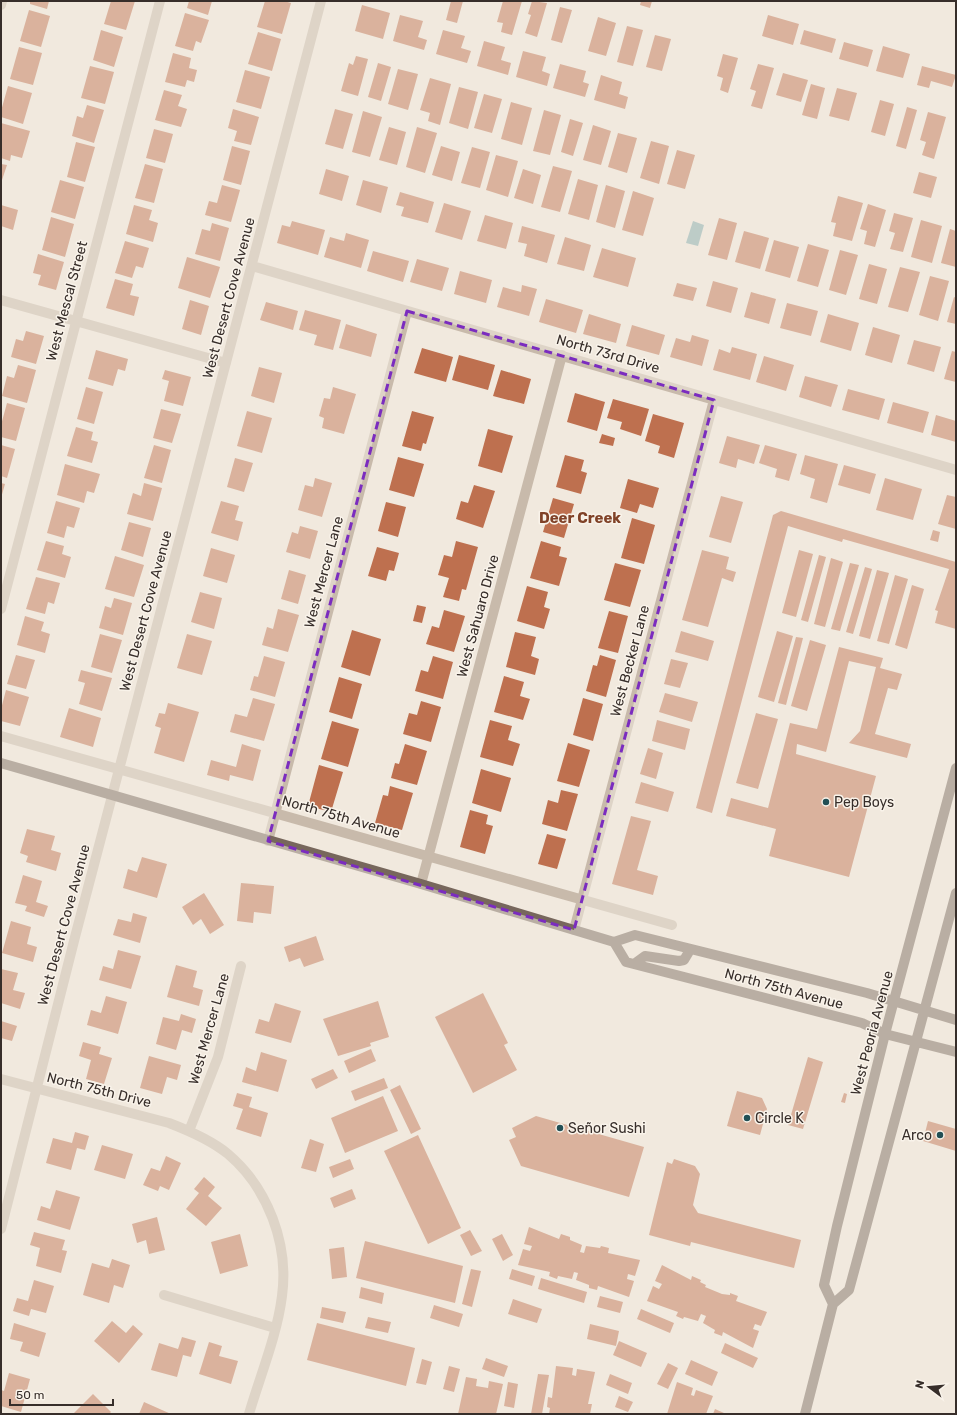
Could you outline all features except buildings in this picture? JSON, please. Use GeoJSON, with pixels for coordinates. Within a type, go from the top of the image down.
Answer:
{"type":"FeatureCollection","features":[{"type":"Feature","properties":{"kind":"main road"},"geometry":{"type":"LineString","coordinates":[[1,763],[268,841],[422,884],[614,942]]}},
{"type":"Feature","properties":{"kind":"main road","name":"West Peoria Avenue"},"geometry":{"type":"LineString","coordinates":[[833,1304],[824,1285],[849,1177],[885,1034],[956,768]]}},
{"type":"Feature","properties":{"kind":"main road"},"geometry":{"type":"LineString","coordinates":[[805,1414],[833,1304],[849,1290],[956,893]]}},
{"type":"Feature","properties":{"kind":"main road","name":"North 75th Avenue"},"geometry":{"type":"LineString","coordinates":[[956,1020],[894,1001],[635,935],[614,942],[626,962],[862,1024],[885,1034],[956,1052]]}},
{"type":"Feature","properties":{"kind":"main road"},"geometry":{"type":"LineString","coordinates":[[634,964],[645,956],[679,961],[684,960],[690,950]]}},
{"type":"Feature","properties":{"kind":"street"},"geometry":{"type":"LineString","coordinates":[[1,5],[2,1]]}},
{"type":"Feature","properties":{"kind":"street","name":"West Mescal Street"},"geometry":{"type":"LineString","coordinates":[[1,609],[160,1]]}},
{"type":"Feature","properties":{"kind":"street","name":"West Desert Cove Avenue"},"geometry":{"type":"LineString","coordinates":[[1,1229],[119,768],[322,1]]}},
{"type":"Feature","properties":{"kind":"street","name":"North 73rd Drive"},"geometry":{"type":"LineString","coordinates":[[252,266],[956,470]]}},
{"type":"Feature","properties":{"kind":"street"},"geometry":{"type":"LineString","coordinates":[[1,300],[226,363]]}},
{"type":"Feature","properties":{"kind":"street","name":"West Mercer Lane"},"geometry":{"type":"LineString","coordinates":[[268,841],[407,311]]}},
{"type":"Feature","properties":{"kind":"street","name":"West Sahuaro Drive"},"geometry":{"type":"LineString","coordinates":[[422,884],[562,355]]}},
{"type":"Feature","properties":{"kind":"street","name":"West Becker Lane"},"geometry":{"type":"LineString","coordinates":[[574,930],[714,400]]}},
{"type":"Feature","properties":{"kind":"street","name":"North 75th Avenue"},"geometry":{"type":"LineString","coordinates":[[1,736],[672,925]]}},
{"type":"Feature","properties":{"kind":"street","name":"West Mercer Lane"},"geometry":{"type":"LineString","coordinates":[[189,1131],[218,1057],[242,966]]}},
{"type":"Feature","properties":{"kind":"street","name":"North 75th Drive"},"geometry":{"type":"LineString","coordinates":[[1,1080],[169,1123],[189,1131]]}},
{"type":"Feature","properties":{"kind":"street"},"geometry":{"type":"LineString","coordinates":[[189,1131],[212,1143],[241,1166],[266,1203],[274,1221],[281,1248],[284,1276],[282,1298],[275,1328],[249,1414]]}},
{"type":"Feature","properties":{"kind":"street"},"geometry":{"type":"LineString","coordinates":[[164,1295],[275,1328]]}},
{"type":"Feature","properties":{"kind":"highlighted area"},"geometry":{"type":"Polygon","coordinates":[[[407,311],[714,400],[574,930],[268,841],[407,311]]]}},
{"type":"Feature","properties":{"kind":"water"},"geometry":{"type":"Polygon","coordinates":[[[693,221],[704,225],[698,246],[686,243],[693,221]]]}},
{"type":"Feature","properties":{"kind":"place","name":"Pep Boys"},"geometry":{"type":"Point","coordinates":[826,802]}},
{"type":"Feature","properties":{"kind":"place","name":"Circle K"},"geometry":{"type":"Point","coordinates":[747,1118]}},
{"type":"Feature","properties":{"kind":"place","name":"Señor Sushi"},"geometry":{"type":"Point","coordinates":[560,1128]}},
{"type":"Feature","properties":{"kind":"place","name":"Arco"},"geometry":{"type":"Point","coordinates":[940,1135]}},
{"type":"Feature","properties":{"kind":"district","name":"Deer Creek"},"geometry":{"type":"Point","coordinates":[580,518]}}]}
